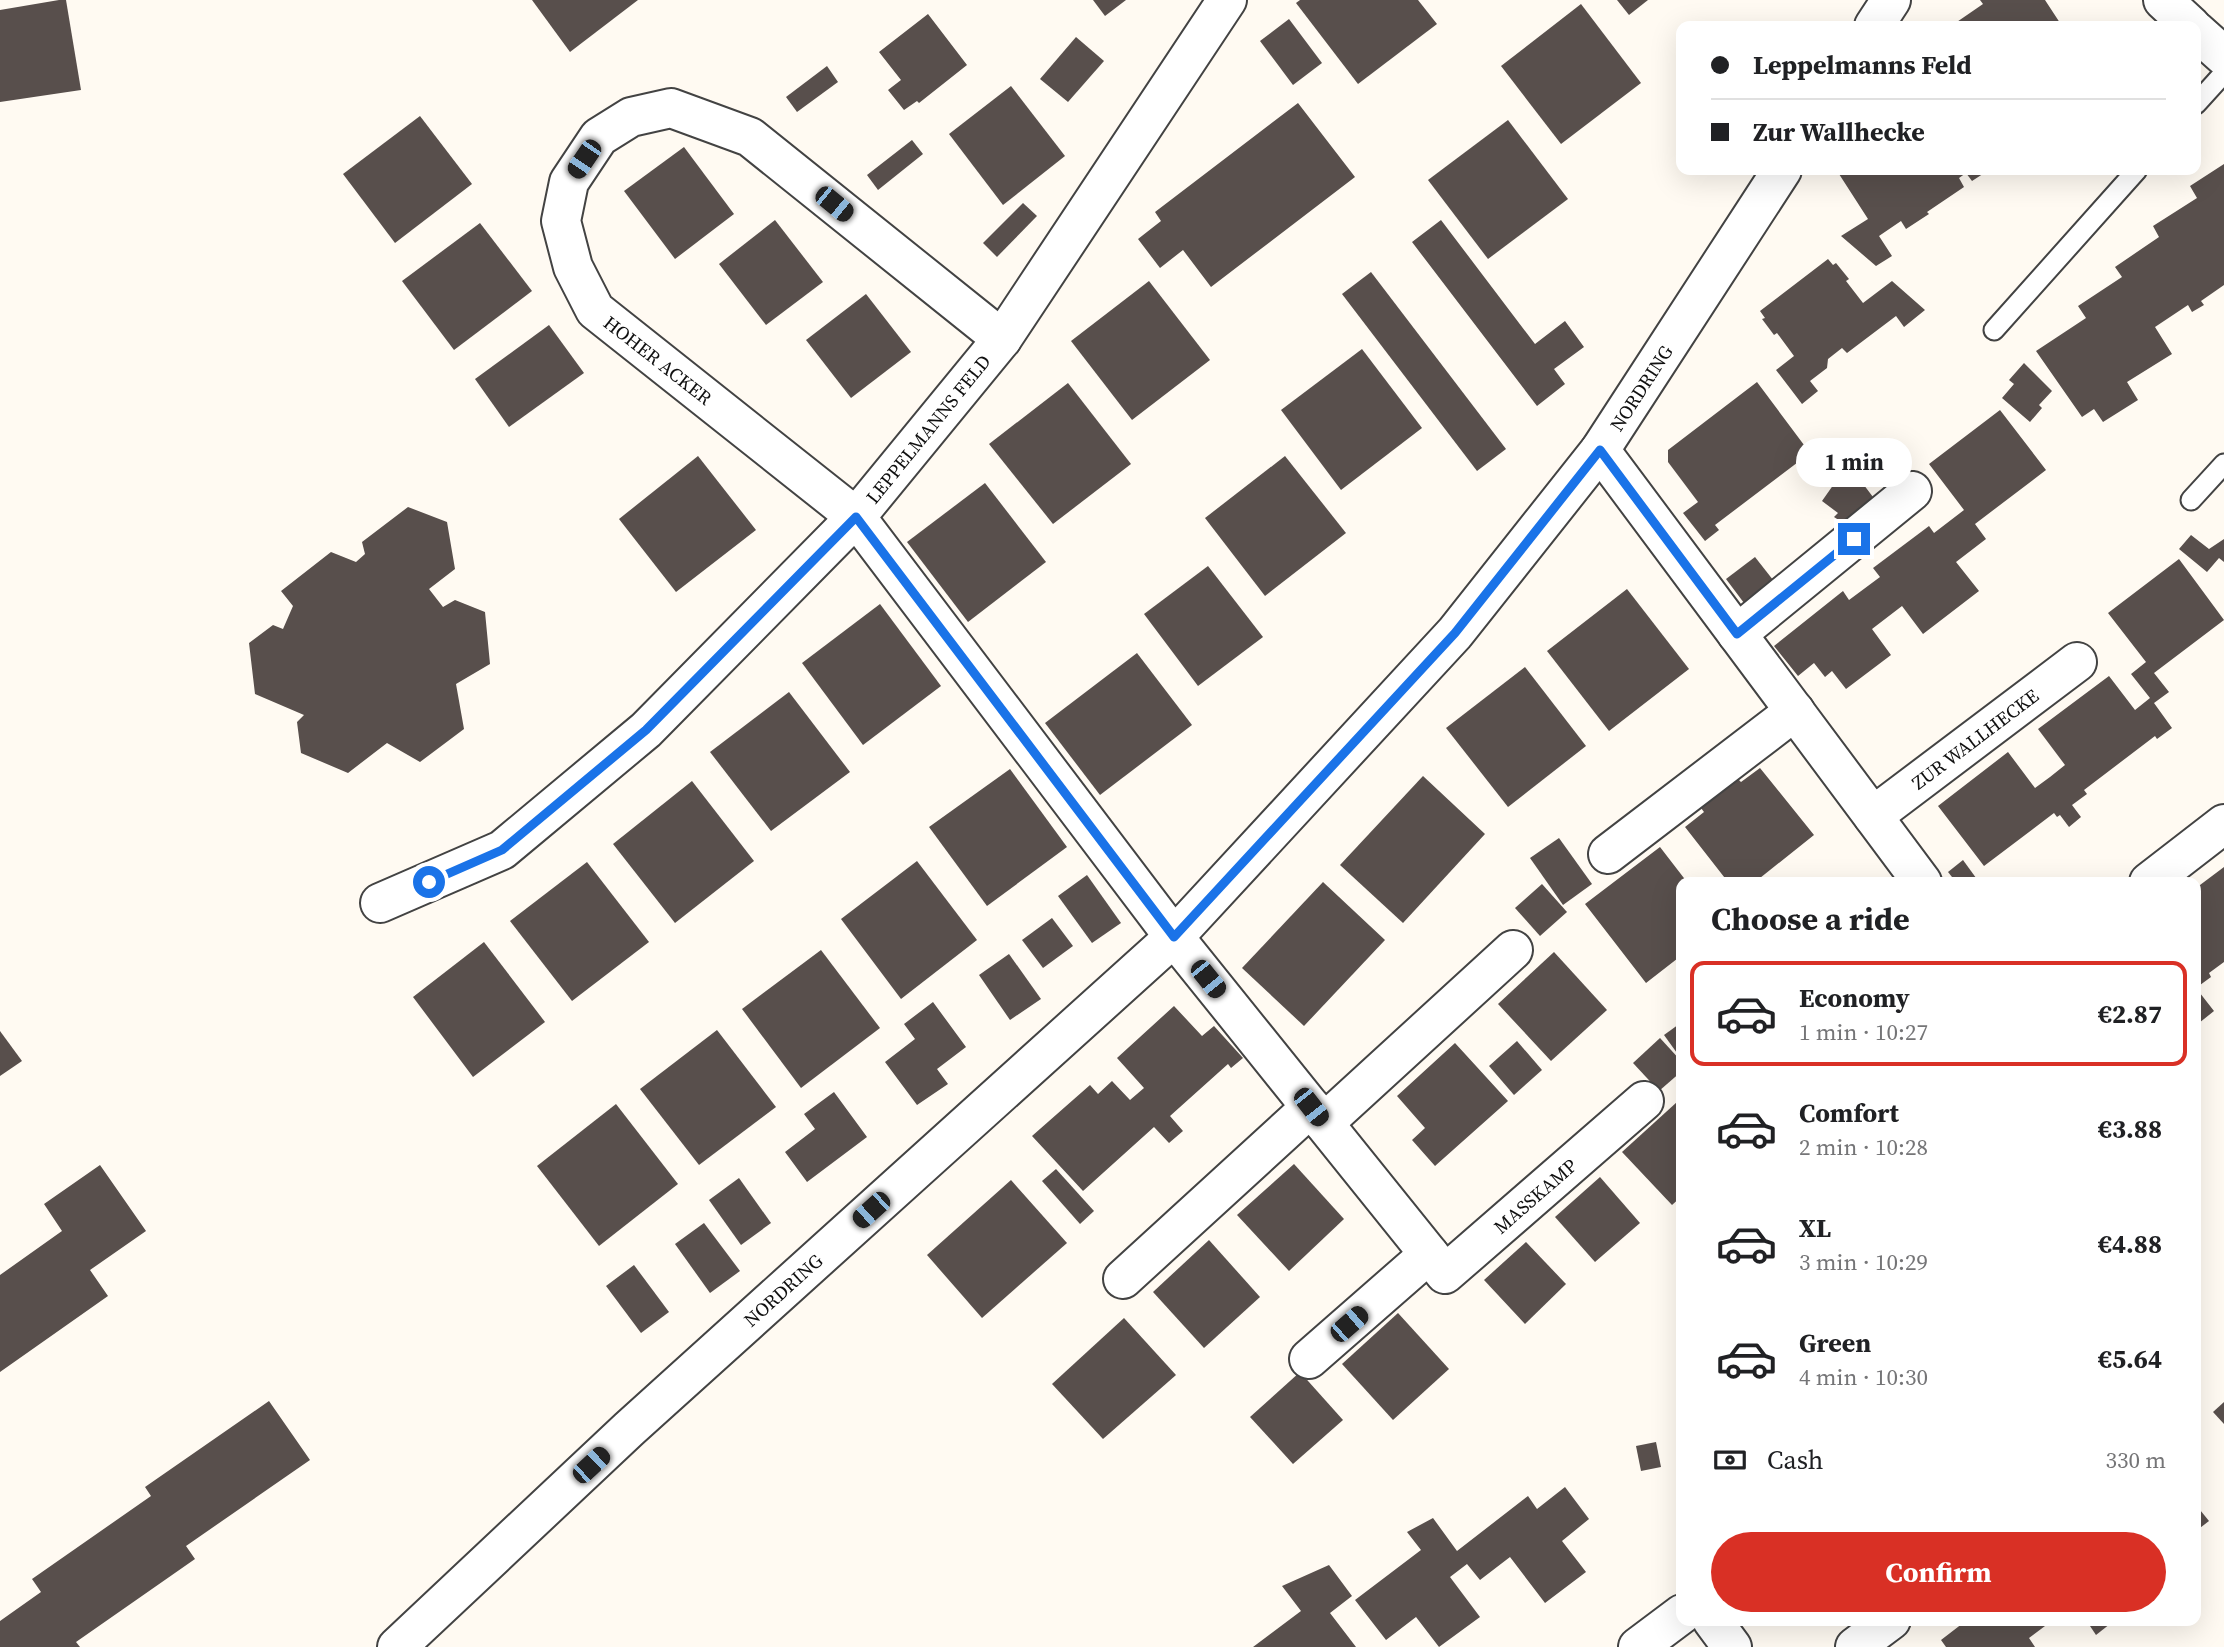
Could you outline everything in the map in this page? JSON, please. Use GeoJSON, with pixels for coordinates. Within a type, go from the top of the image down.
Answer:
{"type":"FeatureCollection","features":[{"type":"Feature","properties":{"kind":"street","name":"LEPPELMANNS FELD"},"geometry":{"type":"LineString","coordinates":[[380,903],[502,850],[646,730],[856,517],[1002,339],[1227,0]]}},
{"type":"Feature","properties":{"kind":"street"},"geometry":{"type":"LineString","coordinates":[[1877,21],[1891,0]]}},
{"type":"Feature","properties":{"kind":"street"},"geometry":{"type":"LineString","coordinates":[[2201,32],[2224,57]]}},
{"type":"Feature","properties":{"kind":"street","name":"HOHER ACKER"},"geometry":{"type":"LineString","coordinates":[[856,517],[595,310],[573,267],[561,221],[569,182],[599,137],[631,117],[671,108],[750,137],[1002,339]]}},
{"type":"Feature","properties":{"kind":"street","name":"NORDRING"},"geometry":{"type":"LineString","coordinates":[[397,1647],[629,1429],[1174,937],[1455,633],[1600,450],[1779,175]]}},
{"type":"Feature","properties":{"kind":"street"},"geometry":{"type":"LineString","coordinates":[[1600,450],[1918,877]]}},
{"type":"Feature","properties":{"kind":"street"},"geometry":{"type":"LineString","coordinates":[[1737,634],[1912,491]]}},
{"type":"Feature","properties":{"kind":"street"},"geometry":{"type":"LineString","coordinates":[[856,517],[1174,937]]}},
{"type":"Feature","properties":{"kind":"street","name":"ZUR WALLHECKE"},"geometry":{"type":"LineString","coordinates":[[1873,816],[2077,662]]}},
{"type":"Feature","properties":{"kind":"street"},"geometry":{"type":"LineString","coordinates":[[1608,854],[1795,711]]}},
{"type":"Feature","properties":{"kind":"street"},"geometry":{"type":"LineString","coordinates":[[2156,877],[2224,824]]}},
{"type":"Feature","properties":{"kind":"street","name":"MASSKAMP"},"geometry":{"type":"LineString","coordinates":[[1174,937],[1445,1274],[1644,1101]]}},
{"type":"Feature","properties":{"kind":"street"},"geometry":{"type":"LineString","coordinates":[[1123,1279],[1513,950]]}},
{"type":"Feature","properties":{"kind":"street"},"geometry":{"type":"LineString","coordinates":[[1309,1359],[1429,1254]]}},
{"type":"Feature","properties":{"kind":"street"},"geometry":{"type":"LineString","coordinates":[[1639,1647],[1676,1619]]}},
{"type":"Feature","properties":{"kind":"street"},"geometry":{"type":"LineString","coordinates":[[1716,1626],[1732,1647]]}},
{"type":"Feature","properties":{"kind":"street"},"geometry":{"type":"LineString","coordinates":[[1855,1647],[1883,1626]]}},
{"type":"Feature","properties":{"kind":"lane"},"geometry":{"type":"LineString","coordinates":[[2201,98],[2224,73]]}},
{"type":"Feature","properties":{"kind":"lane"},"geometry":{"type":"LineString","coordinates":[[1994,330],[2133,175]]}},
{"type":"Feature","properties":{"kind":"lane"},"geometry":{"type":"LineString","coordinates":[[2191,500],[2224,464]]}},
{"type":"Feature","properties":{"kind":"building"},"geometry":{"type":"Polygon","coordinates":[[[66,0],[81,90],[0,102],[0,10],[66,0]]]}},
{"type":"Feature","properties":{"kind":"building"},"geometry":{"type":"Polygon","coordinates":[[[532,0],[638,0],[570,52],[532,0]]]}},
{"type":"Feature","properties":{"kind":"building"},"geometry":{"type":"Polygon","coordinates":[[[1093,0],[1126,0],[1105,16],[1093,0]]]}},
{"type":"Feature","properties":{"kind":"building"},"geometry":{"type":"Polygon","coordinates":[[[1300,0],[1418,0],[1437,24],[1358,84],[1296,3],[1300,0]]]}},
{"type":"Feature","properties":{"kind":"building"},"geometry":{"type":"Polygon","coordinates":[[[1617,0],[1648,0],[1629,15],[1617,0]]]}},
{"type":"Feature","properties":{"kind":"building"},"geometry":{"type":"Polygon","coordinates":[[[1980,0],[2045,0],[2059,21],[1958,21],[1983,4],[1980,0]]]}},
{"type":"Feature","properties":{"kind":"building"},"geometry":{"type":"Polygon","coordinates":[[[1581,4],[1641,83],[1561,144],[1501,66],[1581,4]]]}},
{"type":"Feature","properties":{"kind":"building"},"geometry":{"type":"Polygon","coordinates":[[[928,14],[967,65],[919,103],[917,101],[904,110],[888,90],[901,80],[879,52],[928,14]]]}},
{"type":"Feature","properties":{"kind":"building"},"geometry":{"type":"Polygon","coordinates":[[[1289,19],[1322,63],[1293,85],[1260,41],[1289,19]]]}},
{"type":"Feature","properties":{"kind":"building"},"geometry":{"type":"Polygon","coordinates":[[[1076,37],[1104,61],[1068,102],[1040,79],[1076,37]]]}},
{"type":"Feature","properties":{"kind":"building"},"geometry":{"type":"Polygon","coordinates":[[[827,66],[838,82],[797,112],[786,97],[827,66]]]}},
{"type":"Feature","properties":{"kind":"building"},"geometry":{"type":"Polygon","coordinates":[[[1011,86],[1065,156],[1003,205],[949,134],[1011,86]]]}},
{"type":"Feature","properties":{"kind":"building"},"geometry":{"type":"Polygon","coordinates":[[[1298,103],[1355,177],[1211,287],[1183,250],[1160,268],[1138,239],[1161,221],[1155,212],[1298,103]]]}},
{"type":"Feature","properties":{"kind":"building"},"geometry":{"type":"Polygon","coordinates":[[[420,116],[472,184],[395,243],[343,174],[420,116]]]}},
{"type":"Feature","properties":{"kind":"building"},"geometry":{"type":"Polygon","coordinates":[[[1508,120],[1568,199],[1488,259],[1428,180],[1508,120]]]}},
{"type":"Feature","properties":{"kind":"building"},"geometry":{"type":"Polygon","coordinates":[[[912,140],[923,154],[878,190],[867,175],[912,140]]]}},
{"type":"Feature","properties":{"kind":"building"},"geometry":{"type":"Polygon","coordinates":[[[684,147],[734,214],[675,259],[624,191],[684,147]]]}},
{"type":"Feature","properties":{"kind":"building"},"geometry":{"type":"Polygon","coordinates":[[[2224,164],[2224,285],[2201,301],[2204,305],[2192,312],[2188,305],[2155,327],[2172,354],[2127,382],[2138,400],[2103,422],[2094,409],[2082,417],[2036,351],[2086,318],[2078,306],[2122,277],[2115,267],[2159,237],[2153,226],[2197,198],[2190,186],[2224,164]]]}},
{"type":"Feature","properties":{"kind":"building"},"geometry":{"type":"Polygon","coordinates":[[[1840,175],[1963,175],[1959,178],[1964,187],[1927,212],[1929,214],[1906,229],[1901,221],[1879,236],[1892,256],[1876,266],[1841,236],[1868,219],[1840,175]]]}},
{"type":"Feature","properties":{"kind":"building"},"geometry":{"type":"Polygon","coordinates":[[[1968,175],[1981,175],[1972,181],[1968,175]]]}},
{"type":"Feature","properties":{"kind":"building"},"geometry":{"type":"Polygon","coordinates":[[[1023,203],[1037,216],[997,257],[983,243],[1023,203]]]}},
{"type":"Feature","properties":{"kind":"building"},"geometry":{"type":"Polygon","coordinates":[[[775,220],[823,282],[766,325],[719,264],[775,220]]]}},
{"type":"Feature","properties":{"kind":"building"},"geometry":{"type":"Polygon","coordinates":[[[1441,220],[1535,344],[1565,321],[1584,347],[1554,369],[1565,384],[1537,406],[1412,242],[1441,220]]]}},
{"type":"Feature","properties":{"kind":"building"},"geometry":{"type":"Polygon","coordinates":[[[480,223],[532,291],[454,350],[402,281],[480,223]]]}},
{"type":"Feature","properties":{"kind":"building"},"geometry":{"type":"Polygon","coordinates":[[[1828,259],[1833,265],[1836,263],[1849,279],[1846,281],[1863,303],[1892,281],[1925,310],[1904,327],[1896,316],[1847,353],[1842,348],[1828,359],[1827,368],[1810,381],[1818,391],[1802,404],[1776,370],[1794,356],[1777,333],[1774,335],[1762,319],[1765,318],[1760,311],[1828,259]]]}},
{"type":"Feature","properties":{"kind":"building"},"geometry":{"type":"Polygon","coordinates":[[[1371,272],[1506,449],[1477,471],[1342,294],[1371,272]]]}},
{"type":"Feature","properties":{"kind":"building"},"geometry":{"type":"Polygon","coordinates":[[[1149,281],[1210,360],[1132,420],[1071,341],[1149,281]]]}},
{"type":"Feature","properties":{"kind":"building"},"geometry":{"type":"Polygon","coordinates":[[[866,294],[911,352],[851,398],[806,340],[866,294]]]}},
{"type":"Feature","properties":{"kind":"building"},"geometry":{"type":"Polygon","coordinates":[[[549,325],[584,373],[509,427],[475,379],[549,325]]]}},
{"type":"Feature","properties":{"kind":"building"},"geometry":{"type":"Polygon","coordinates":[[[1362,349],[1422,428],[1341,490],[1281,410],[1362,349]]]}},
{"type":"Feature","properties":{"kind":"building"},"geometry":{"type":"Polygon","coordinates":[[[2024,363],[2052,391],[2039,405],[2042,408],[2030,422],[2002,398],[2014,384],[2009,380],[2024,363]]]}},
{"type":"Feature","properties":{"kind":"building"},"geometry":{"type":"Polygon","coordinates":[[[1757,382],[1810,453],[1715,525],[1719,530],[1705,541],[1683,513],[1698,502],[1668,462],[1668,450],[1757,382]]]}},
{"type":"Feature","properties":{"kind":"building"},"geometry":{"type":"Polygon","coordinates":[[[1068,383],[1131,464],[1053,524],[989,444],[1068,383]]]}},
{"type":"Feature","properties":{"kind":"building"},"geometry":{"type":"Polygon","coordinates":[[[2000,410],[2046,470],[1975,524],[1986,539],[1956,562],[1979,591],[1923,634],[1902,606],[1872,629],[1891,655],[1846,689],[1832,671],[1825,677],[1814,663],[1798,676],[1774,646],[1843,591],[1849,600],[1880,577],[1873,568],[1929,526],[1934,533],[1964,510],[1929,464],[2000,410]]]}},
{"type":"Feature","properties":{"kind":"building"},"geometry":{"type":"Polygon","coordinates":[[[698,456],[756,530],[676,592],[619,519],[698,456]]]}},
{"type":"Feature","properties":{"kind":"building"},"geometry":{"type":"Polygon","coordinates":[[[1285,456],[1346,533],[1265,596],[1205,518],[1285,456]]]}},
{"type":"Feature","properties":{"kind":"building"},"geometry":{"type":"Polygon","coordinates":[[[1848,464],[1873,497],[1851,528],[1834,517],[1838,513],[1822,501],[1848,464]]]}},
{"type":"Feature","properties":{"kind":"building"},"geometry":{"type":"Polygon","coordinates":[[[985,483],[1046,562],[968,622],[907,542],[985,483]]]}},
{"type":"Feature","properties":{"kind":"building"},"geometry":{"type":"Polygon","coordinates":[[[408,507],[447,522],[455,569],[429,589],[443,607],[455,600],[485,612],[490,664],[456,684],[464,729],[420,762],[387,743],[348,773],[301,753],[297,722],[304,715],[255,694],[249,643],[273,625],[283,629],[293,606],[281,591],[331,552],[356,562],[365,554],[362,542],[408,507]]]}},
{"type":"Feature","properties":{"kind":"building"},"geometry":{"type":"Polygon","coordinates":[[[2191,535],[2209,549],[2224,539],[2224,562],[2219,558],[2207,572],[2179,549],[2191,535]]]}},
{"type":"Feature","properties":{"kind":"building"},"geometry":{"type":"Polygon","coordinates":[[[1755,557],[1777,585],[1747,607],[1726,579],[1755,557]]]}},
{"type":"Feature","properties":{"kind":"building"},"geometry":{"type":"Polygon","coordinates":[[[2179,559],[2224,620],[2154,673],[2169,692],[2154,703],[2172,728],[2157,739],[2155,736],[2084,790],[2087,794],[2072,805],[2081,817],[2069,827],[2060,815],[2057,817],[2054,813],[1984,866],[1938,806],[2008,752],[2035,788],[2050,777],[2065,765],[2038,729],[2109,676],[2135,710],[2150,698],[2131,674],[2146,662],[2108,613],[2179,559]]]}},
{"type":"Feature","properties":{"kind":"building"},"geometry":{"type":"Polygon","coordinates":[[[1208,566],[1263,637],[1198,686],[1144,614],[1208,566]]]}},
{"type":"Feature","properties":{"kind":"building"},"geometry":{"type":"Polygon","coordinates":[[[1627,589],[1689,669],[1609,731],[1547,651],[1627,589]]]}},
{"type":"Feature","properties":{"kind":"building"},"geometry":{"type":"Polygon","coordinates":[[[880,604],[941,686],[863,745],[802,663],[880,604]]]}},
{"type":"Feature","properties":{"kind":"building"},"geometry":{"type":"Polygon","coordinates":[[[1137,653],[1192,725],[1100,795],[1045,723],[1137,653]]]}},
{"type":"Feature","properties":{"kind":"building"},"geometry":{"type":"Polygon","coordinates":[[[1525,667],[1586,746],[1508,807],[1446,728],[1525,667]]]}},
{"type":"Feature","properties":{"kind":"building"},"geometry":{"type":"Polygon","coordinates":[[[789,692],[850,772],[771,831],[710,752],[789,692]]]}},
{"type":"Feature","properties":{"kind":"building"},"geometry":{"type":"Polygon","coordinates":[[[1760,768],[1814,835],[1761,877],[1724,877],[1685,827],[1704,812],[1701,808],[1738,779],[1741,782],[1760,768]]]}},
{"type":"Feature","properties":{"kind":"building"},"geometry":{"type":"Polygon","coordinates":[[[1010,769],[1067,847],[987,906],[929,827],[1010,769]]]}},
{"type":"Feature","properties":{"kind":"building"},"geometry":{"type":"Polygon","coordinates":[[[1423,776],[1485,834],[1403,923],[1340,865],[1423,776]]]}},
{"type":"Feature","properties":{"kind":"building"},"geometry":{"type":"Polygon","coordinates":[[[692,781],[754,861],[675,923],[613,844],[692,781]]]}},
{"type":"Feature","properties":{"kind":"building"},"geometry":{"type":"Polygon","coordinates":[[[1559,838],[1592,884],[1563,905],[1530,858],[1559,838]]]}},
{"type":"Feature","properties":{"kind":"building"},"geometry":{"type":"Polygon","coordinates":[[[1660,847],[1683,877],[1676,877],[1676,960],[1646,983],[1585,904],[1660,847]]]}},
{"type":"Feature","properties":{"kind":"building"},"geometry":{"type":"Polygon","coordinates":[[[1963,860],[1975,877],[1952,877],[1948,872],[1963,860]]]}},
{"type":"Feature","properties":{"kind":"building"},"geometry":{"type":"Polygon","coordinates":[[[917,861],[977,940],[901,999],[841,919],[917,861]]]}},
{"type":"Feature","properties":{"kind":"building"},"geometry":{"type":"Polygon","coordinates":[[[587,862],[649,942],[572,1001],[510,921],[587,862]]]}},
{"type":"Feature","properties":{"kind":"building"},"geometry":{"type":"Polygon","coordinates":[[[2224,867],[2224,962],[2209,973],[2211,977],[2201,984],[2201,884],[2224,867]]]}},
{"type":"Feature","properties":{"kind":"building"},"geometry":{"type":"Polygon","coordinates":[[[1087,875],[1121,923],[1092,943],[1058,896],[1087,875]]]}},
{"type":"Feature","properties":{"kind":"building"},"geometry":{"type":"Polygon","coordinates":[[[1323,882],[1385,940],[1304,1026],[1242,968],[1323,882]]]}},
{"type":"Feature","properties":{"kind":"building"},"geometry":{"type":"Polygon","coordinates":[[[1542,884],[1567,912],[1540,936],[1515,908],[1542,884]]]}},
{"type":"Feature","properties":{"kind":"building"},"geometry":{"type":"Polygon","coordinates":[[[1052,918],[1073,946],[1043,968],[1022,940],[1052,918]]]}},
{"type":"Feature","properties":{"kind":"building"},"geometry":{"type":"Polygon","coordinates":[[[484,942],[545,1022],[473,1077],[413,997],[484,942]]]}},
{"type":"Feature","properties":{"kind":"building"},"geometry":{"type":"Polygon","coordinates":[[[821,950],[880,1028],[801,1088],[742,1009],[821,950]]]}},
{"type":"Feature","properties":{"kind":"building"},"geometry":{"type":"Polygon","coordinates":[[[1554,952],[1607,1010],[1551,1061],[1498,1004],[1554,952]]]}},
{"type":"Feature","properties":{"kind":"building"},"geometry":{"type":"Polygon","coordinates":[[[1009,954],[1041,999],[1010,1020],[979,975],[1009,954]]]}},
{"type":"Feature","properties":{"kind":"building"},"geometry":{"type":"Polygon","coordinates":[[[2201,994],[2214,1011],[2201,1021],[2201,994]]]}},
{"type":"Feature","properties":{"kind":"building"},"geometry":{"type":"Polygon","coordinates":[[[933,1002],[966,1047],[937,1069],[948,1084],[917,1105],[885,1062],[915,1039],[904,1024],[933,1002]]]}},
{"type":"Feature","properties":{"kind":"building"},"geometry":{"type":"Polygon","coordinates":[[[1174,1006],[1202,1036],[1214,1026],[1243,1058],[1231,1068],[1228,1064],[1170,1116],[1183,1131],[1169,1143],[1154,1127],[1083,1191],[1032,1136],[1090,1085],[1098,1094],[1112,1081],[1130,1100],[1144,1088],[1117,1058],[1174,1006]]]}},
{"type":"Feature","properties":{"kind":"building"},"geometry":{"type":"Polygon","coordinates":[[[1676,1026],[1676,1052],[1664,1035],[1676,1026]]]}},
{"type":"Feature","properties":{"kind":"building"},"geometry":{"type":"Polygon","coordinates":[[[717,1030],[776,1107],[699,1165],[640,1089],[717,1030]]]}},
{"type":"Feature","properties":{"kind":"building"},"geometry":{"type":"Polygon","coordinates":[[[0,1031],[22,1061],[0,1076],[0,1031]]]}},
{"type":"Feature","properties":{"kind":"building"},"geometry":{"type":"Polygon","coordinates":[[[1660,1038],[1676,1055],[1676,1076],[1659,1091],[1633,1063],[1660,1038]]]}},
{"type":"Feature","properties":{"kind":"building"},"geometry":{"type":"Polygon","coordinates":[[[1517,1041],[1542,1070],[1514,1095],[1489,1066],[1517,1041]]]}},
{"type":"Feature","properties":{"kind":"building"},"geometry":{"type":"Polygon","coordinates":[[[1455,1043],[1508,1101],[1435,1166],[1412,1140],[1425,1128],[1397,1096],[1455,1043]]]}},
{"type":"Feature","properties":{"kind":"building"},"geometry":{"type":"Polygon","coordinates":[[[834,1092],[867,1137],[807,1182],[785,1152],[815,1129],[804,1114],[834,1092]]]}},
{"type":"Feature","properties":{"kind":"building"},"geometry":{"type":"Polygon","coordinates":[[[1676,1103],[1676,1201],[1672,1205],[1622,1152],[1676,1103]]]}},
{"type":"Feature","properties":{"kind":"building"},"geometry":{"type":"Polygon","coordinates":[[[616,1104],[678,1184],[599,1246],[537,1166],[616,1104]]]}},
{"type":"Feature","properties":{"kind":"building"},"geometry":{"type":"Polygon","coordinates":[[[1294,1164],[1344,1219],[1289,1271],[1237,1215],[1294,1164]]]}},
{"type":"Feature","properties":{"kind":"building"},"geometry":{"type":"Polygon","coordinates":[[[100,1165],[146,1231],[90,1270],[108,1296],[0,1372],[0,1275],[62,1231],[44,1204],[100,1165]]]}},
{"type":"Feature","properties":{"kind":"building"},"geometry":{"type":"Polygon","coordinates":[[[1056,1169],[1094,1211],[1080,1224],[1042,1181],[1056,1169]]]}},
{"type":"Feature","properties":{"kind":"building"},"geometry":{"type":"Polygon","coordinates":[[[1600,1177],[1640,1223],[1595,1262],[1555,1217],[1600,1177]]]}},
{"type":"Feature","properties":{"kind":"building"},"geometry":{"type":"Polygon","coordinates":[[[739,1178],[771,1223],[741,1245],[709,1200],[739,1178]]]}},
{"type":"Feature","properties":{"kind":"building"},"geometry":{"type":"Polygon","coordinates":[[[1011,1180],[1067,1243],[982,1318],[927,1255],[1011,1180]]]}},
{"type":"Feature","properties":{"kind":"building"},"geometry":{"type":"Polygon","coordinates":[[[704,1223],[740,1271],[710,1293],[675,1244],[704,1223]]]}},
{"type":"Feature","properties":{"kind":"building"},"geometry":{"type":"Polygon","coordinates":[[[1209,1240],[1260,1297],[1204,1348],[1153,1292],[1209,1240]]]}},
{"type":"Feature","properties":{"kind":"building"},"geometry":{"type":"Polygon","coordinates":[[[1526,1242],[1566,1284],[1525,1324],[1484,1280],[1526,1242]]]}},
{"type":"Feature","properties":{"kind":"building"},"geometry":{"type":"Polygon","coordinates":[[[634,1265],[669,1312],[641,1333],[606,1286],[634,1265]]]}},
{"type":"Feature","properties":{"kind":"building"},"geometry":{"type":"Polygon","coordinates":[[[1398,1313],[1449,1369],[1393,1420],[1342,1364],[1398,1313]]]}},
{"type":"Feature","properties":{"kind":"building"},"geometry":{"type":"Polygon","coordinates":[[[1124,1318],[1176,1375],[1103,1439],[1052,1384],[1124,1318]]]}},
{"type":"Feature","properties":{"kind":"building"},"geometry":{"type":"Polygon","coordinates":[[[1300,1372],[1343,1420],[1293,1464],[1250,1417],[1300,1372]]]}},
{"type":"Feature","properties":{"kind":"building"},"geometry":{"type":"Polygon","coordinates":[[[269,1401],[310,1460],[186,1546],[195,1559],[76,1642],[80,1647],[0,1647],[0,1621],[41,1592],[32,1579],[151,1496],[145,1487],[269,1401]]]}},
{"type":"Feature","properties":{"kind":"building"},"geometry":{"type":"Polygon","coordinates":[[[2224,1402],[2224,1424],[2213,1412],[2224,1402]]]}},
{"type":"Feature","properties":{"kind":"building"},"geometry":{"type":"Polygon","coordinates":[[[1656,1442],[1661,1467],[1641,1471],[1636,1446],[1656,1442]]]}},
{"type":"Feature","properties":{"kind":"building"},"geometry":{"type":"Polygon","coordinates":[[[1565,1487],[1589,1519],[1562,1541],[1586,1572],[1545,1603],[1510,1557],[1480,1580],[1467,1564],[1450,1577],[1480,1617],[1439,1647],[1416,1617],[1386,1640],[1355,1600],[1421,1550],[1407,1532],[1433,1518],[1457,1551],[1528,1496],[1537,1509],[1565,1487]]]}},
{"type":"Feature","properties":{"kind":"building"},"geometry":{"type":"Polygon","coordinates":[[[2201,1511],[2209,1521],[2201,1527],[2201,1511]]]}},
{"type":"Feature","properties":{"kind":"building"},"geometry":{"type":"Polygon","coordinates":[[[1329,1565],[1352,1596],[1330,1613],[1356,1647],[1253,1647],[1301,1611],[1282,1586],[1329,1565]]]}},
{"type":"Feature","properties":{"kind":"building"},"geometry":{"type":"Polygon","coordinates":[[[1959,1626],[2045,1626],[2029,1638],[2035,1647],[1946,1647],[1941,1640],[1959,1626]]]}},
{"type":"Feature","properties":{"kind":"building"},"geometry":{"type":"Polygon","coordinates":[[[2090,1626],[2107,1626],[2096,1635],[2090,1626]]]}},
{"type":"Feature","properties":{"kind":"route"},"geometry":{"type":"LineString","coordinates":[[429,882],[502,850],[646,730],[856,517],[1174,937],[1455,633],[1600,450],[1737,634],[1854,539]]}}]}
